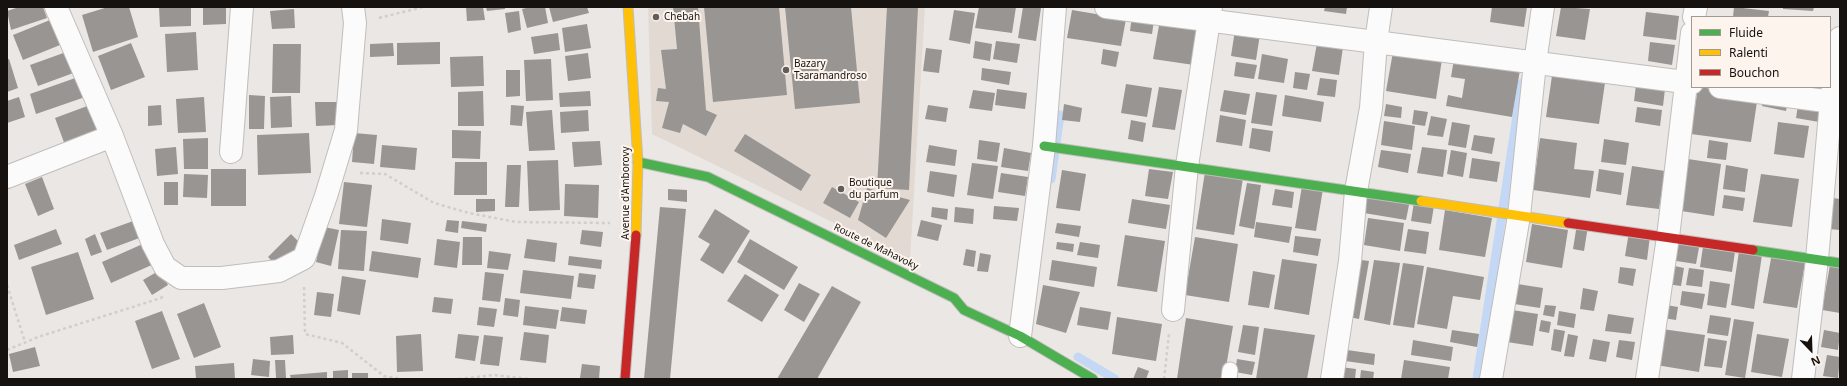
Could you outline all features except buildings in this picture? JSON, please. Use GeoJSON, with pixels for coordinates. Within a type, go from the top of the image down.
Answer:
{"type":"FeatureCollection","features":[{"type":"Feature","properties":{"kind":"street"},"geometry":{"type":"LineString","coordinates":[[56,7],[112,136],[154,244],[165,267],[181,278],[222,278],[279,271],[304,258],[334,172],[346,130],[354,15]]}},
{"type":"Feature","properties":{"kind":"street"},"geometry":{"type":"LineString","coordinates":[[232,152],[242,7]]}},
{"type":"Feature","properties":{"kind":"street","name":"Avenue d'Amborovy"},"geometry":{"type":"LineString","coordinates":[[625,379],[636,254],[638,162],[628,7]]}},
{"type":"Feature","properties":{"kind":"street"},"geometry":{"type":"LineString","coordinates":[[1020,336],[1044,146],[1055,7]]}},
{"type":"Feature","properties":{"kind":"street"},"geometry":{"type":"LineString","coordinates":[[1106,7],[1210,14],[1376,42],[1688,83]]}},
{"type":"Feature","properties":{"kind":"street"},"geometry":{"type":"LineString","coordinates":[[1332,379],[1350,261],[1356,191],[1371,108],[1376,42],[1381,7]]}},
{"type":"Feature","properties":{"kind":"street"},"geometry":{"type":"LineString","coordinates":[[1491,379],[1518,216],[1535,63],[1543,7]]}},
{"type":"Feature","properties":{"kind":"street"},"geometry":{"type":"LineString","coordinates":[[1173,310],[1187,166],[1210,14]]}},
{"type":"Feature","properties":{"kind":"street"},"geometry":{"type":"LineString","coordinates":[[1803,379],[1836,102],[1840,38]]}},
{"type":"Feature","properties":{"kind":"street"},"geometry":{"type":"LineString","coordinates":[[1647,379],[1668,237],[1688,83],[1691,45]]}},
{"type":"Feature","properties":{"kind":"street"},"geometry":{"type":"LineString","coordinates":[[1728,88],[1836,102]]}},
{"type":"Feature","properties":{"kind":"street"},"geometry":{"type":"LineString","coordinates":[[7,177],[112,136]]}},
{"type":"Feature","properties":{"kind":"street"},"geometry":{"type":"LineString","coordinates":[[1044,146],[1840,263]]}},
{"type":"Feature","properties":{"kind":"street","name":"Route de Mahavoky"},"geometry":{"type":"LineString","coordinates":[[638,162],[708,177],[954,298],[964,310],[1020,336],[1093,379]]}},
{"type":"Feature","properties":{"kind":"path"},"geometry":{"type":"LineString","coordinates":[[354,15],[423,7]]}},
{"type":"Feature","properties":{"kind":"path"},"geometry":{"type":"LineString","coordinates":[[334,172],[384,174],[434,203],[469,213],[516,222],[637,225]]}},
{"type":"Feature","properties":{"kind":"path"},"geometry":{"type":"LineString","coordinates":[[304,258],[305,334],[342,343],[384,376],[401,379]]}},
{"type":"Feature","properties":{"kind":"path"},"geometry":{"type":"LineString","coordinates":[[7,350],[25,342],[161,298],[181,278]]}},
{"type":"Feature","properties":{"kind":"path"},"geometry":{"type":"LineString","coordinates":[[7,285],[25,342]]}},
{"type":"Feature","properties":{"kind":"path"},"geometry":{"type":"LineString","coordinates":[[1164,379],[1173,310]]}},
{"type":"Feature","properties":{"kind":"path"},"geometry":{"type":"LineString","coordinates":[[459,379],[494,375],[530,379]]}},
{"type":"Feature","properties":{"kind":"shaded area","name":"Bazary Tsaramandroso"},"geometry":{"type":"Polygon","coordinates":[[[648,7],[925,7],[910,260],[652,134],[648,7]]]}},
{"type":"Feature","properties":{"kind":"waterway"},"geometry":{"type":"LineString","coordinates":[[1477,379],[1522,83]]}},
{"type":"Feature","properties":{"kind":"waterway"},"geometry":{"type":"LineString","coordinates":[[1051,179],[1060,115]]}},
{"type":"Feature","properties":{"kind":"waterway"},"geometry":{"type":"LineString","coordinates":[[1078,357],[1115,379]]}},
{"type":"Feature","properties":{"kind":"traffic: fast"},"geometry":{"type":"LineString","coordinates":[[1044,146],[1421,201]]}},
{"type":"Feature","properties":{"kind":"traffic: fast"},"geometry":{"type":"LineString","coordinates":[[638,162],[708,177],[954,298],[964,310],[1020,336],[1093,379]]}},
{"type":"Feature","properties":{"kind":"traffic: fast"},"geometry":{"type":"LineString","coordinates":[[1753,250],[1840,263]]}},
{"type":"Feature","properties":{"kind":"traffic: slow"},"geometry":{"type":"LineString","coordinates":[[628,7],[638,162],[636,235]]}},
{"type":"Feature","properties":{"kind":"traffic: slow"},"geometry":{"type":"LineString","coordinates":[[1421,201],[1568,223]]}},
{"type":"Feature","properties":{"kind":"traffic: jam"},"geometry":{"type":"LineString","coordinates":[[1568,223],[1753,250]]}},
{"type":"Feature","properties":{"kind":"traffic: jam"},"geometry":{"type":"LineString","coordinates":[[625,379],[636,235]]}},
{"type":"Feature","properties":{"kind":"place","name":"Chebah"},"geometry":{"type":"Point","coordinates":[656,17]}},
{"type":"Feature","properties":{"kind":"place","name":"Bazary Tsaramandroso"},"geometry":{"type":"Point","coordinates":[786,70]}},
{"type":"Feature","properties":{"kind":"place","name":"Boutique du parfum"},"geometry":{"type":"Point","coordinates":[841,189]}}]}
